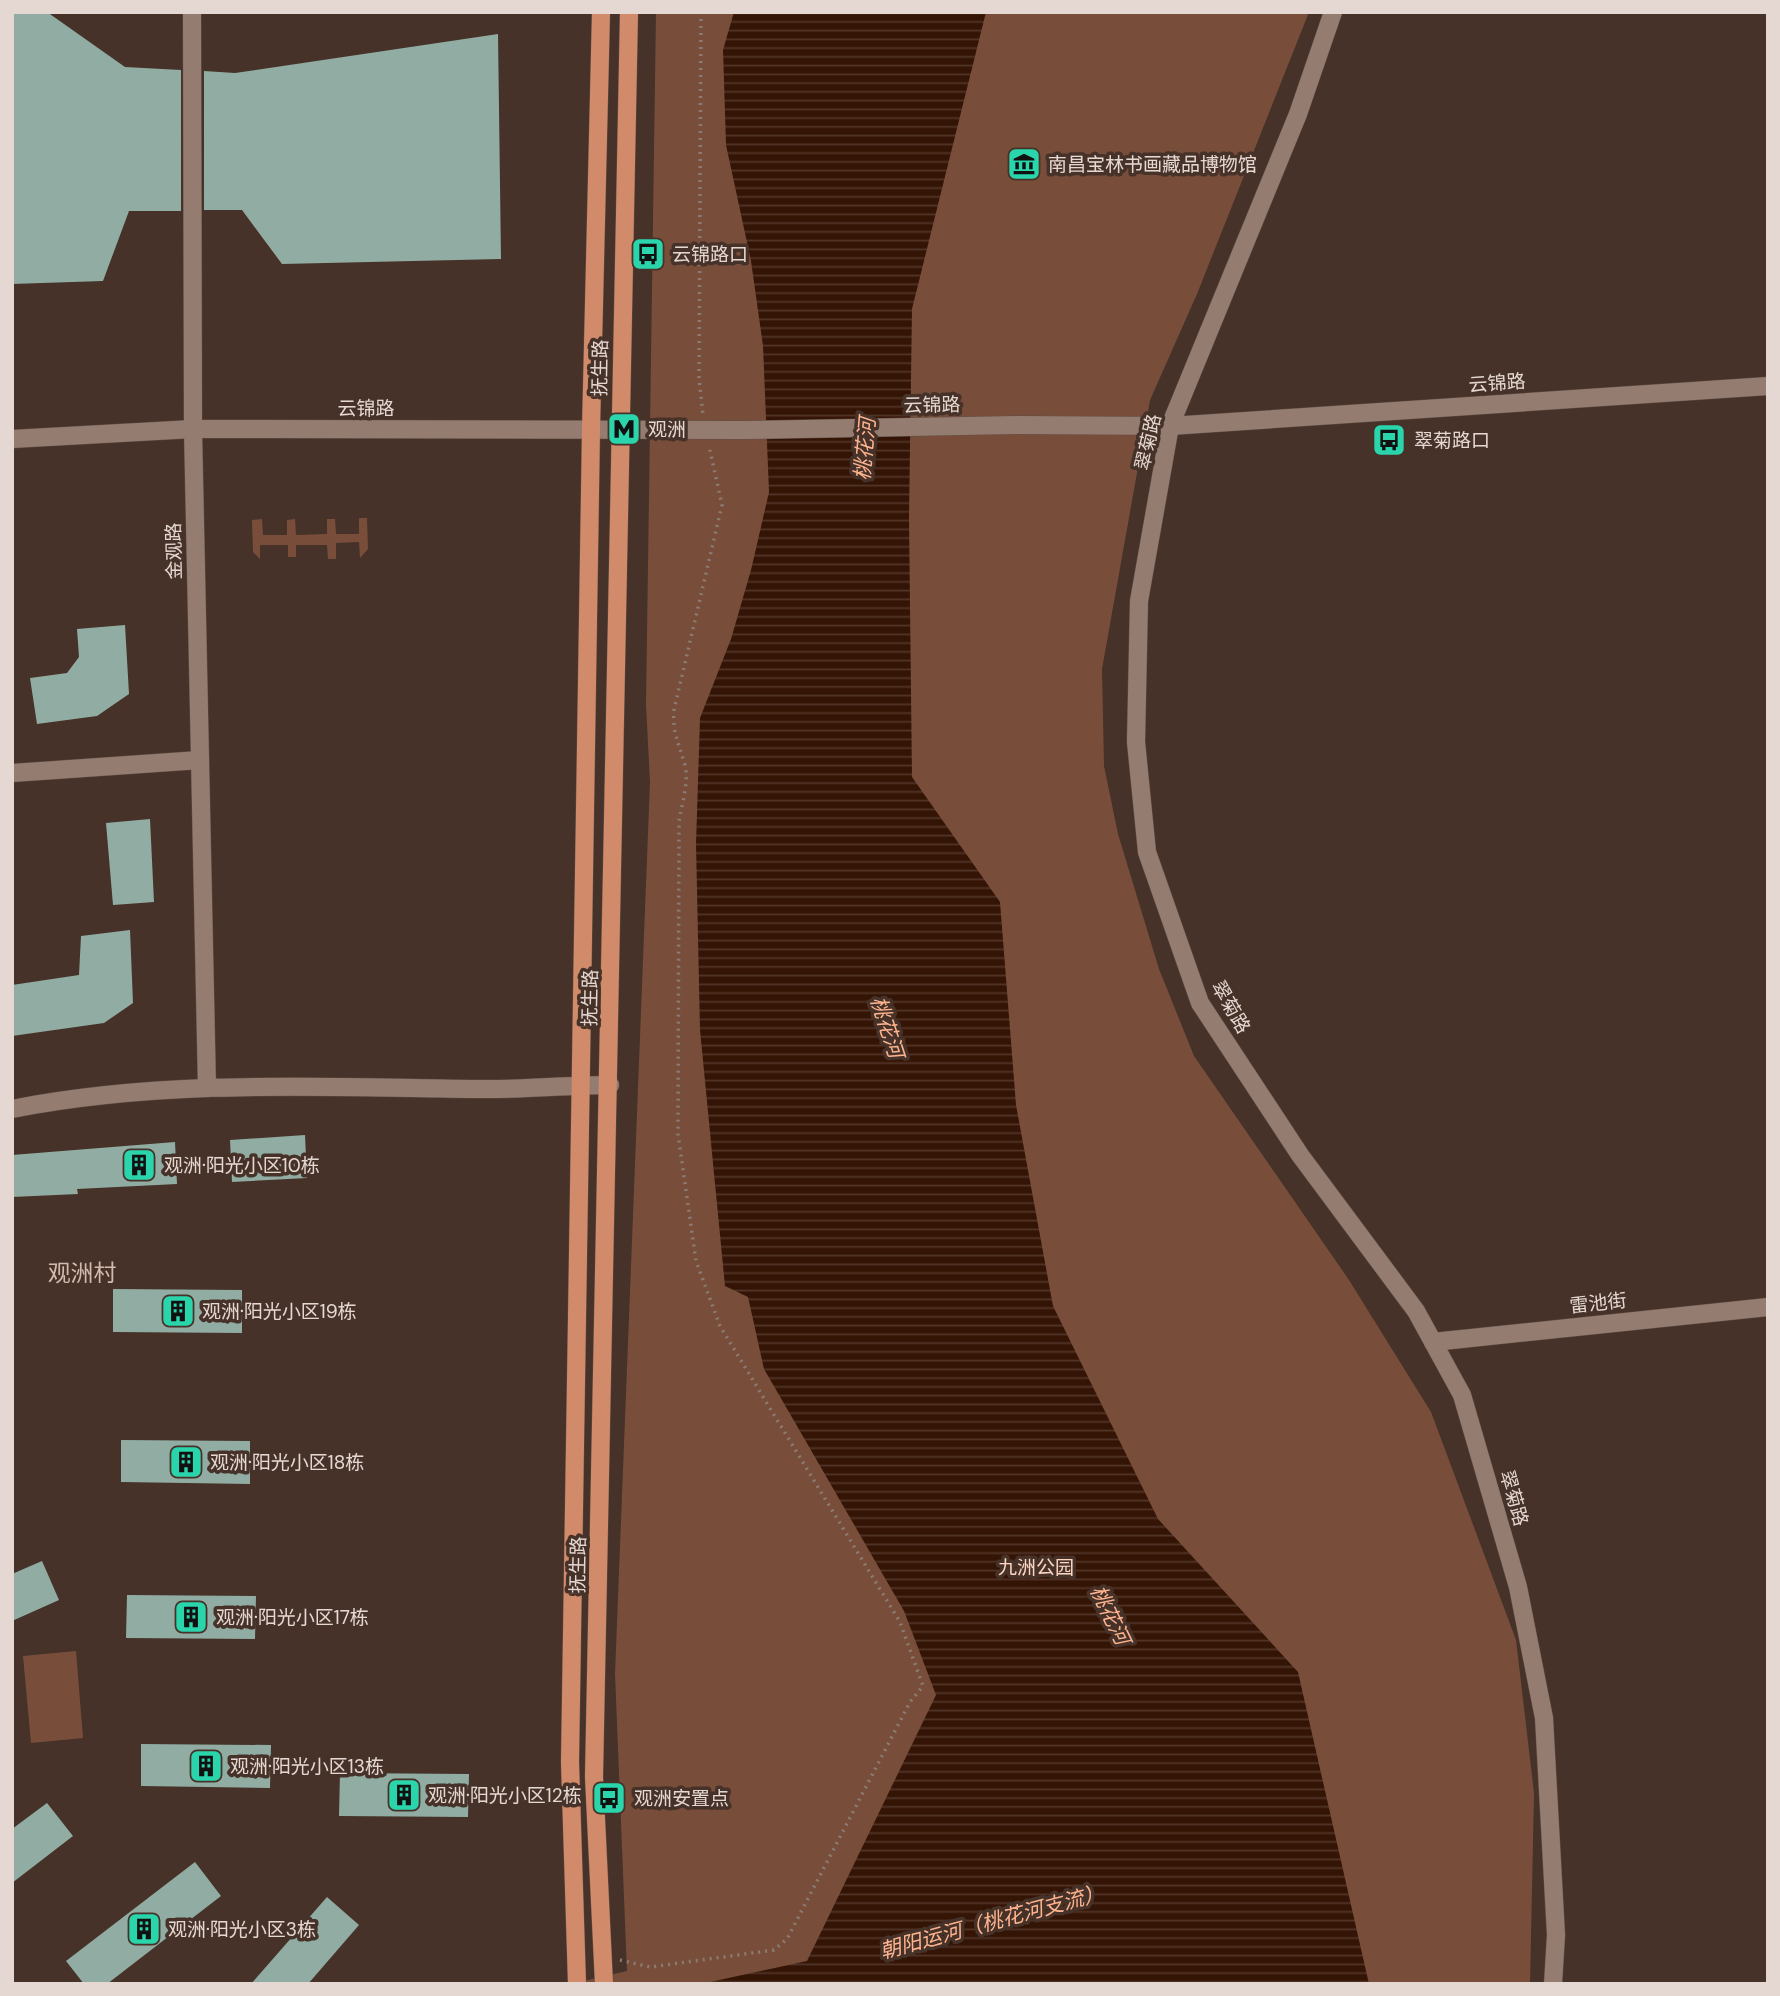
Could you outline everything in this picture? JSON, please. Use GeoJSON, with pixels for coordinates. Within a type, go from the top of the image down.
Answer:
{"type":"FeatureCollection","features":[{"type":"Feature","properties":{"kind":"main road","name":"抚生路"},"geometry":{"type":"LineString","coordinates":[[577,1975],[570,1762],[591,429],[601,12]]}},
{"type":"Feature","properties":{"kind":"main road","name":"抚生路"},"geometry":{"type":"LineString","coordinates":[[602,1970],[594,1777],[610,1085],[629,12]]}},
{"type":"Feature","properties":{"kind":"street","name":"金观路"},"geometry":{"type":"LineString","coordinates":[[192,12],[193,429],[207,1088]]}},
{"type":"Feature","properties":{"kind":"street","name":"翠菊路"},"geometry":{"type":"LineString","coordinates":[[1333,12],[1298,114],[1170,426],[1139,601],[1136,741],[1147,852],[1200,1003],[1300,1155],[1416,1311],[1466,1408],[1518,1587],[1544,1718],[1556,1936],[1553,1984]]}},
{"type":"Feature","properties":{"kind":"street","name":"云锦路"},"geometry":{"type":"LineString","coordinates":[[12,439],[193,429],[745,430],[1016,425],[1170,426],[1768,386]]}},
{"type":"Feature","properties":{"kind":"street"},"geometry":{"type":"LineString","coordinates":[[12,773],[200,760]]}},
{"type":"Feature","properties":{"kind":"street"},"geometry":{"type":"LineString","coordinates":[[12,1110],[64,1099],[126,1092],[207,1088],[481,1089],[610,1085]]}},
{"type":"Feature","properties":{"kind":"street","name":"雷池街"},"geometry":{"type":"LineString","coordinates":[[1433,1342],[1768,1307]]}},
{"type":"Feature","properties":{"kind":"path"},"geometry":{"type":"LineString","coordinates":[[602,1970],[650,1967],[774,1950],[788,1939],[910,1702],[923,1686],[900,1622],[720,1326],[706,1295],[696,1261],[678,1134],[679,821],[686,784],[685,766],[672,730],[674,710],[722,505],[705,430],[699,379],[701,12]]}},
{"type":"Feature","properties":{"kind":"green space","name":"九洲公园"},"geometry":{"type":"Polygon","coordinates":[[[656,12],[1309,12],[1197,294],[1150,400],[1102,669],[1104,766],[1118,834],[1159,969],[1194,1056],[1349,1280],[1431,1412],[1516,1640],[1534,1793],[1530,1984],[571,1984],[627,1971],[615,1674],[650,782],[646,705],[656,12]]]}},
{"type":"Feature","properties":{"kind":"green space"},"geometry":{"type":"Polygon","coordinates":[[[359,518],[367,518],[368,549],[360,558],[359,542],[336,543],[336,559],[328,559],[327,545],[296,545],[296,557],[288,557],[288,545],[260,545],[260,559],[253,552],[252,520],[262,519],[263,535],[287,535],[287,520],[295,519],[296,535],[327,534],[327,519],[335,519],[336,534],[359,534],[359,518]]]}},
{"type":"Feature","properties":{"kind":"green space"},"geometry":{"type":"Polygon","coordinates":[[[76,1651],[83,1738],[31,1743],[23,1656],[76,1651]]]}},
{"type":"Feature","properties":{"kind":"water"},"geometry":{"type":"Polygon","coordinates":[[[734,12],[986,12],[912,309],[909,518],[912,777],[1000,902],[1016,1105],[1053,1306],[1158,1519],[1298,1672],[1369,1984],[701,1984],[807,1961],[936,1695],[904,1611],[764,1369],[748,1297],[725,1286],[700,1030],[696,844],[700,718],[731,639],[769,492],[763,346],[751,261],[726,145],[723,50],[734,12]]]}},
{"type":"Feature","properties":{"kind":"building"},"geometry":{"type":"Polygon","coordinates":[[[12,12],[47,12],[125,67],[181,70],[181,211],[129,211],[103,281],[12,284],[12,12]]]}},
{"type":"Feature","properties":{"kind":"building"},"geometry":{"type":"Polygon","coordinates":[[[498,34],[501,259],[282,264],[242,210],[204,210],[204,71],[235,73],[498,34]]]}},
{"type":"Feature","properties":{"kind":"building"},"geometry":{"type":"Polygon","coordinates":[[[125,625],[129,694],[97,716],[37,724],[30,678],[67,673],[79,657],[77,629],[125,625]]]}},
{"type":"Feature","properties":{"kind":"building"},"geometry":{"type":"Polygon","coordinates":[[[150,819],[154,902],[113,905],[106,823],[150,819]]]}},
{"type":"Feature","properties":{"kind":"building"},"geometry":{"type":"Polygon","coordinates":[[[130,930],[133,1003],[104,1023],[12,1036],[12,985],[79,975],[81,936],[130,930]]]}},
{"type":"Feature","properties":{"kind":"building"},"geometry":{"type":"Polygon","coordinates":[[[305,1135],[307,1178],[232,1182],[230,1140],[305,1135]]]}},
{"type":"Feature","properties":{"kind":"building"},"geometry":{"type":"Polygon","coordinates":[[[175,1142],[177,1184],[77,1189],[78,1194],[12,1197],[12,1155],[175,1142]]]}},
{"type":"Feature","properties":{"kind":"building","name":"观洲·阳光小区19栋"},"geometry":{"type":"Polygon","coordinates":[[[113,1289],[242,1290],[242,1333],[113,1332],[113,1289]]]}},
{"type":"Feature","properties":{"kind":"building","name":"观洲·阳光小区18栋"},"geometry":{"type":"Polygon","coordinates":[[[121,1440],[250,1441],[250,1484],[121,1482],[121,1440]]]}},
{"type":"Feature","properties":{"kind":"building"},"geometry":{"type":"Polygon","coordinates":[[[42,1561],[59,1600],[12,1621],[12,1574],[42,1561]]]}},
{"type":"Feature","properties":{"kind":"building","name":"观洲·阳光小区17栋"},"geometry":{"type":"Polygon","coordinates":[[[127,1595],[256,1596],[255,1639],[126,1638],[127,1595]]]}},
{"type":"Feature","properties":{"kind":"building","name":"观洲·阳光小区13栋"},"geometry":{"type":"Polygon","coordinates":[[[141,1744],[271,1745],[270,1788],[141,1786],[141,1744]]]}},
{"type":"Feature","properties":{"kind":"building","name":"观洲·阳光小区12栋"},"geometry":{"type":"Polygon","coordinates":[[[340,1773],[469,1774],[468,1817],[339,1816],[340,1773]]]}},
{"type":"Feature","properties":{"kind":"building"},"geometry":{"type":"Polygon","coordinates":[[[47,1803],[73,1836],[12,1883],[12,1829],[47,1803]]]}},
{"type":"Feature","properties":{"kind":"building","name":"观洲·阳光小区3栋"},"geometry":{"type":"Polygon","coordinates":[[[195,1862],[221,1896],[107,1984],[84,1984],[66,1961],[195,1862]]]}},
{"type":"Feature","properties":{"kind":"building"},"geometry":{"type":"Polygon","coordinates":[[[327,1897],[359,1925],[308,1984],[251,1984],[327,1897]]]}},
{"type":"Feature","properties":{"kind":"place","name":"南昌宝林书画藏品博物馆"},"geometry":{"type":"Point","coordinates":[1024,164]}},
{"type":"Feature","properties":{"kind":"place","name":"云锦路口"},"geometry":{"type":"Point","coordinates":[648,254]}},
{"type":"Feature","properties":{"kind":"place","name":"观洲"},"geometry":{"type":"Point","coordinates":[624,429]}},
{"type":"Feature","properties":{"kind":"place","name":"翠菊路口"},"geometry":{"type":"Point","coordinates":[1389,440]}},
{"type":"Feature","properties":{"kind":"place","name":"观洲·阳光小区10栋"},"geometry":{"type":"Point","coordinates":[139,1165]}},
{"type":"Feature","properties":{"kind":"place","name":"观洲·阳光小区19栋"},"geometry":{"type":"Point","coordinates":[178,1311]}},
{"type":"Feature","properties":{"kind":"place","name":"观洲·阳光小区18栋"},"geometry":{"type":"Point","coordinates":[186,1462]}},
{"type":"Feature","properties":{"kind":"place","name":"观洲·阳光小区17栋"},"geometry":{"type":"Point","coordinates":[191,1617]}},
{"type":"Feature","properties":{"kind":"place","name":"观洲·阳光小区13栋"},"geometry":{"type":"Point","coordinates":[206,1766]}},
{"type":"Feature","properties":{"kind":"place","name":"观洲·阳光小区12栋"},"geometry":{"type":"Point","coordinates":[404,1795]}},
{"type":"Feature","properties":{"kind":"place","name":"观洲安置点"},"geometry":{"type":"Point","coordinates":[609,1798]}},
{"type":"Feature","properties":{"kind":"place","name":"观洲·阳光小区3栋"},"geometry":{"type":"Point","coordinates":[144,1929]}},
{"type":"Feature","properties":{"kind":"district","name":"观洲村"},"geometry":{"type":"Point","coordinates":[82,1273]}},
{"type":"Feature","properties":{"kind":"water label","name":"桃花河"},"geometry":{"type":"Point","coordinates":[865,449]}},
{"type":"Feature","properties":{"kind":"water label","name":"桃花河"},"geometry":{"type":"Point","coordinates":[887,1027]}},
{"type":"Feature","properties":{"kind":"water label","name":"桃花河"},"geometry":{"type":"Point","coordinates":[1110,1615]}},
{"type":"Feature","properties":{"kind":"water label","name":"朝阳运河（桃花河支流）"},"geometry":{"type":"Point","coordinates":[992,1922]}}]}
